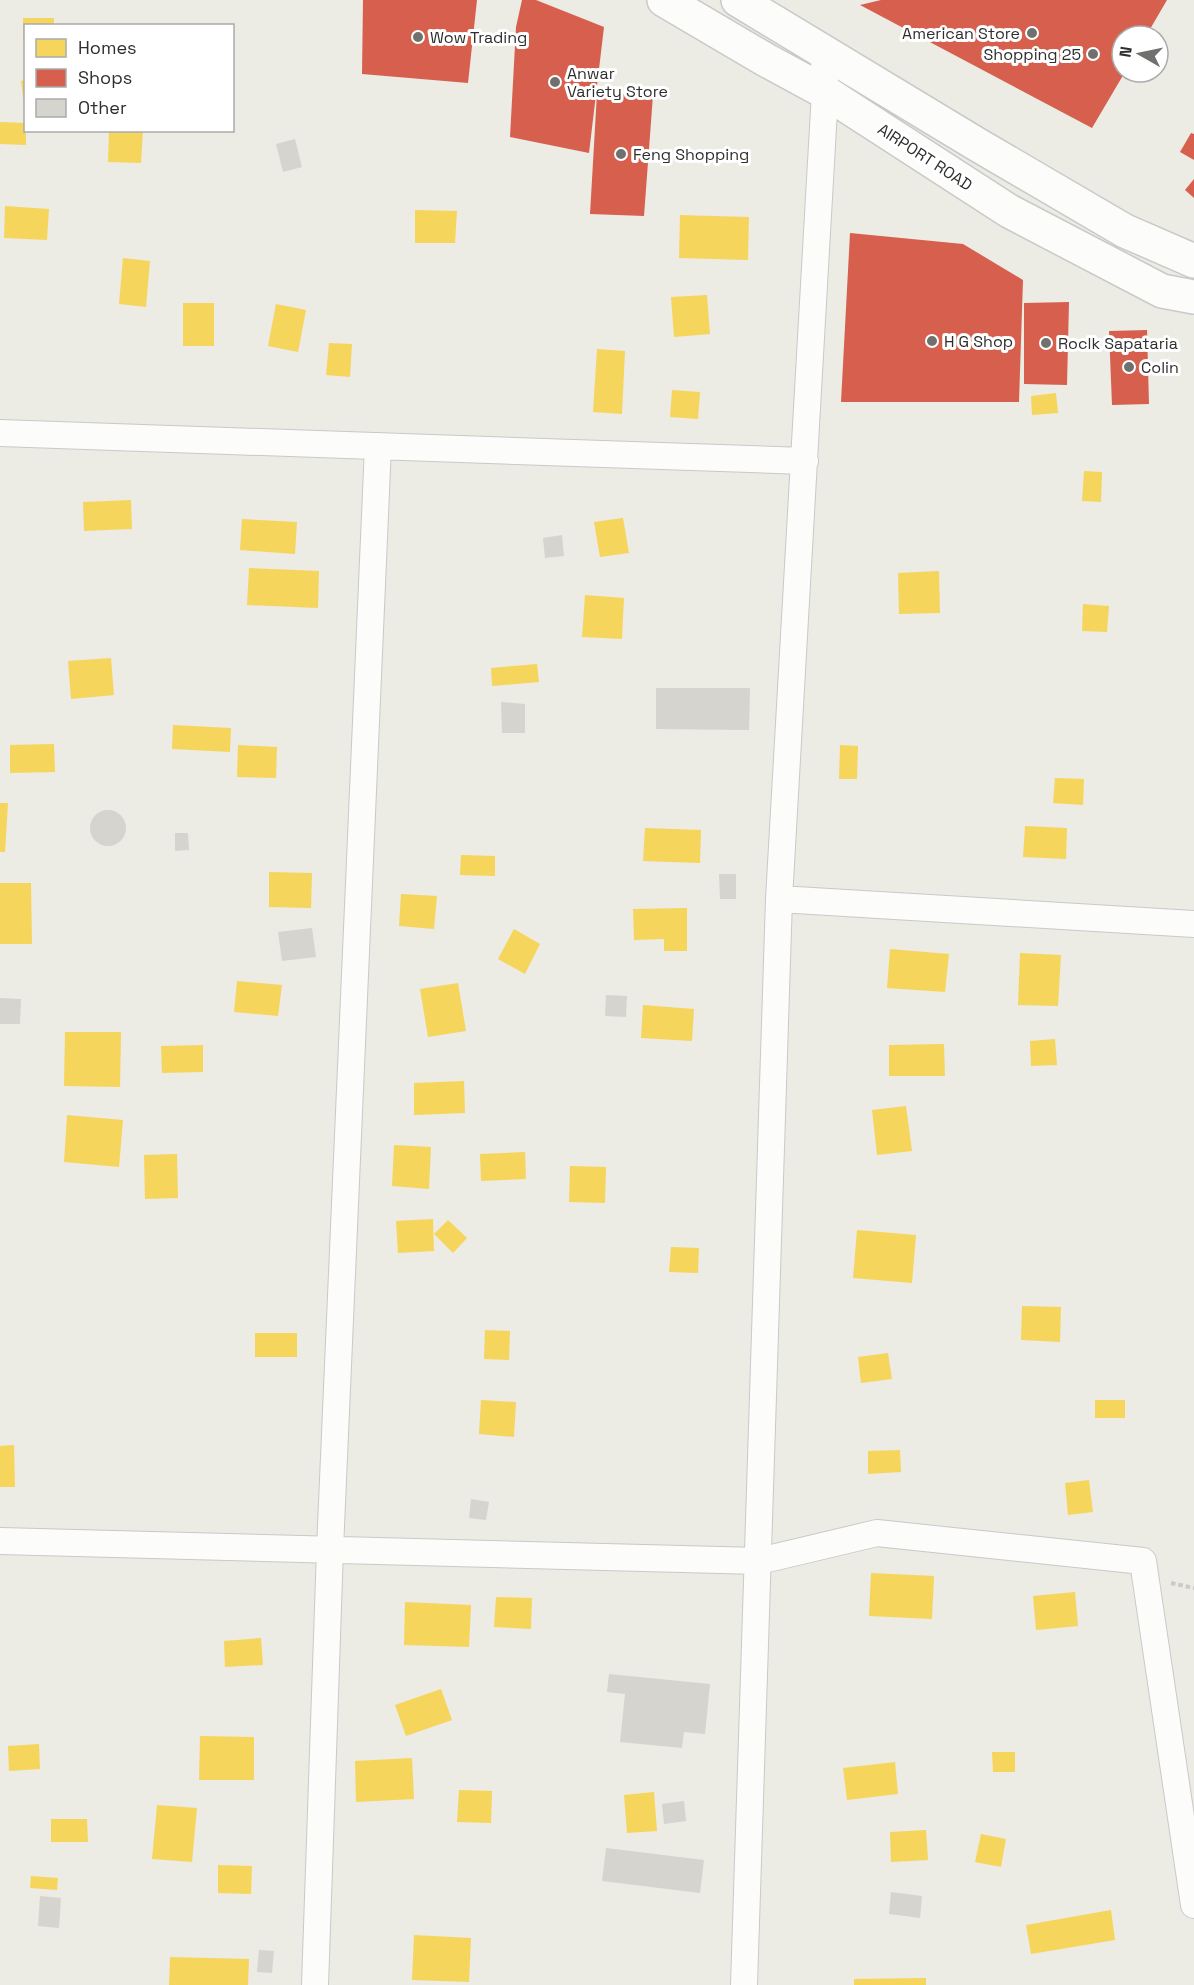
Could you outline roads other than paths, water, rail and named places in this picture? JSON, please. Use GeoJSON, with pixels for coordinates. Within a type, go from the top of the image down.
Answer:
{"type":"FeatureCollection","features":[{"type":"Feature","properties":{"kind":"street","name":"AIRPORT ROAD"},"geometry":{"type":"LineString","coordinates":[[664,0],[765,60],[825,92],[1009,211],[1161,291],[1194,297]]}},
{"type":"Feature","properties":{"kind":"street"},"geometry":{"type":"LineString","coordinates":[[737,0],[765,60]]}},
{"type":"Feature","properties":{"kind":"street"},"geometry":{"type":"LineString","coordinates":[[737,0],[1125,231],[1194,261]]}},
{"type":"Feature","properties":{"kind":"street"},"geometry":{"type":"LineString","coordinates":[[744,1985],[779,899],[825,92],[824,52]]}},
{"type":"Feature","properties":{"kind":"street"},"geometry":{"type":"LineString","coordinates":[[0,433],[805,461]]}},
{"type":"Feature","properties":{"kind":"street"},"geometry":{"type":"LineString","coordinates":[[315,1985],[330,1549],[378,446]]}},
{"type":"Feature","properties":{"kind":"street"},"geometry":{"type":"LineString","coordinates":[[779,899],[1194,924]]}},
{"type":"Feature","properties":{"kind":"street"},"geometry":{"type":"LineString","coordinates":[[0,1541],[759,1561],[878,1533],[1143,1561],[1194,1905]]}},
{"type":"Feature","properties":{"kind":"place","name":"American Store"},"geometry":{"type":"Point","coordinates":[1032,33]}},
{"type":"Feature","properties":{"kind":"place","name":"Wow Trading"},"geometry":{"type":"Point","coordinates":[418,37]}},
{"type":"Feature","properties":{"kind":"place","name":"Shopping 25"},"geometry":{"type":"Point","coordinates":[1093,54]}},
{"type":"Feature","properties":{"kind":"place","name":"Anwar Variety Store"},"geometry":{"type":"Point","coordinates":[555,82]}},
{"type":"Feature","properties":{"kind":"place","name":"Feng Shopping"},"geometry":{"type":"Point","coordinates":[621,154]}},
{"type":"Feature","properties":{"kind":"place","name":"H G Shop"},"geometry":{"type":"Point","coordinates":[932,341]}},
{"type":"Feature","properties":{"kind":"place","name":"Roclk Sapataria"},"geometry":{"type":"Point","coordinates":[1046,343]}},
{"type":"Feature","properties":{"kind":"place","name":"Colin"},"geometry":{"type":"Point","coordinates":[1129,367]}}]}
